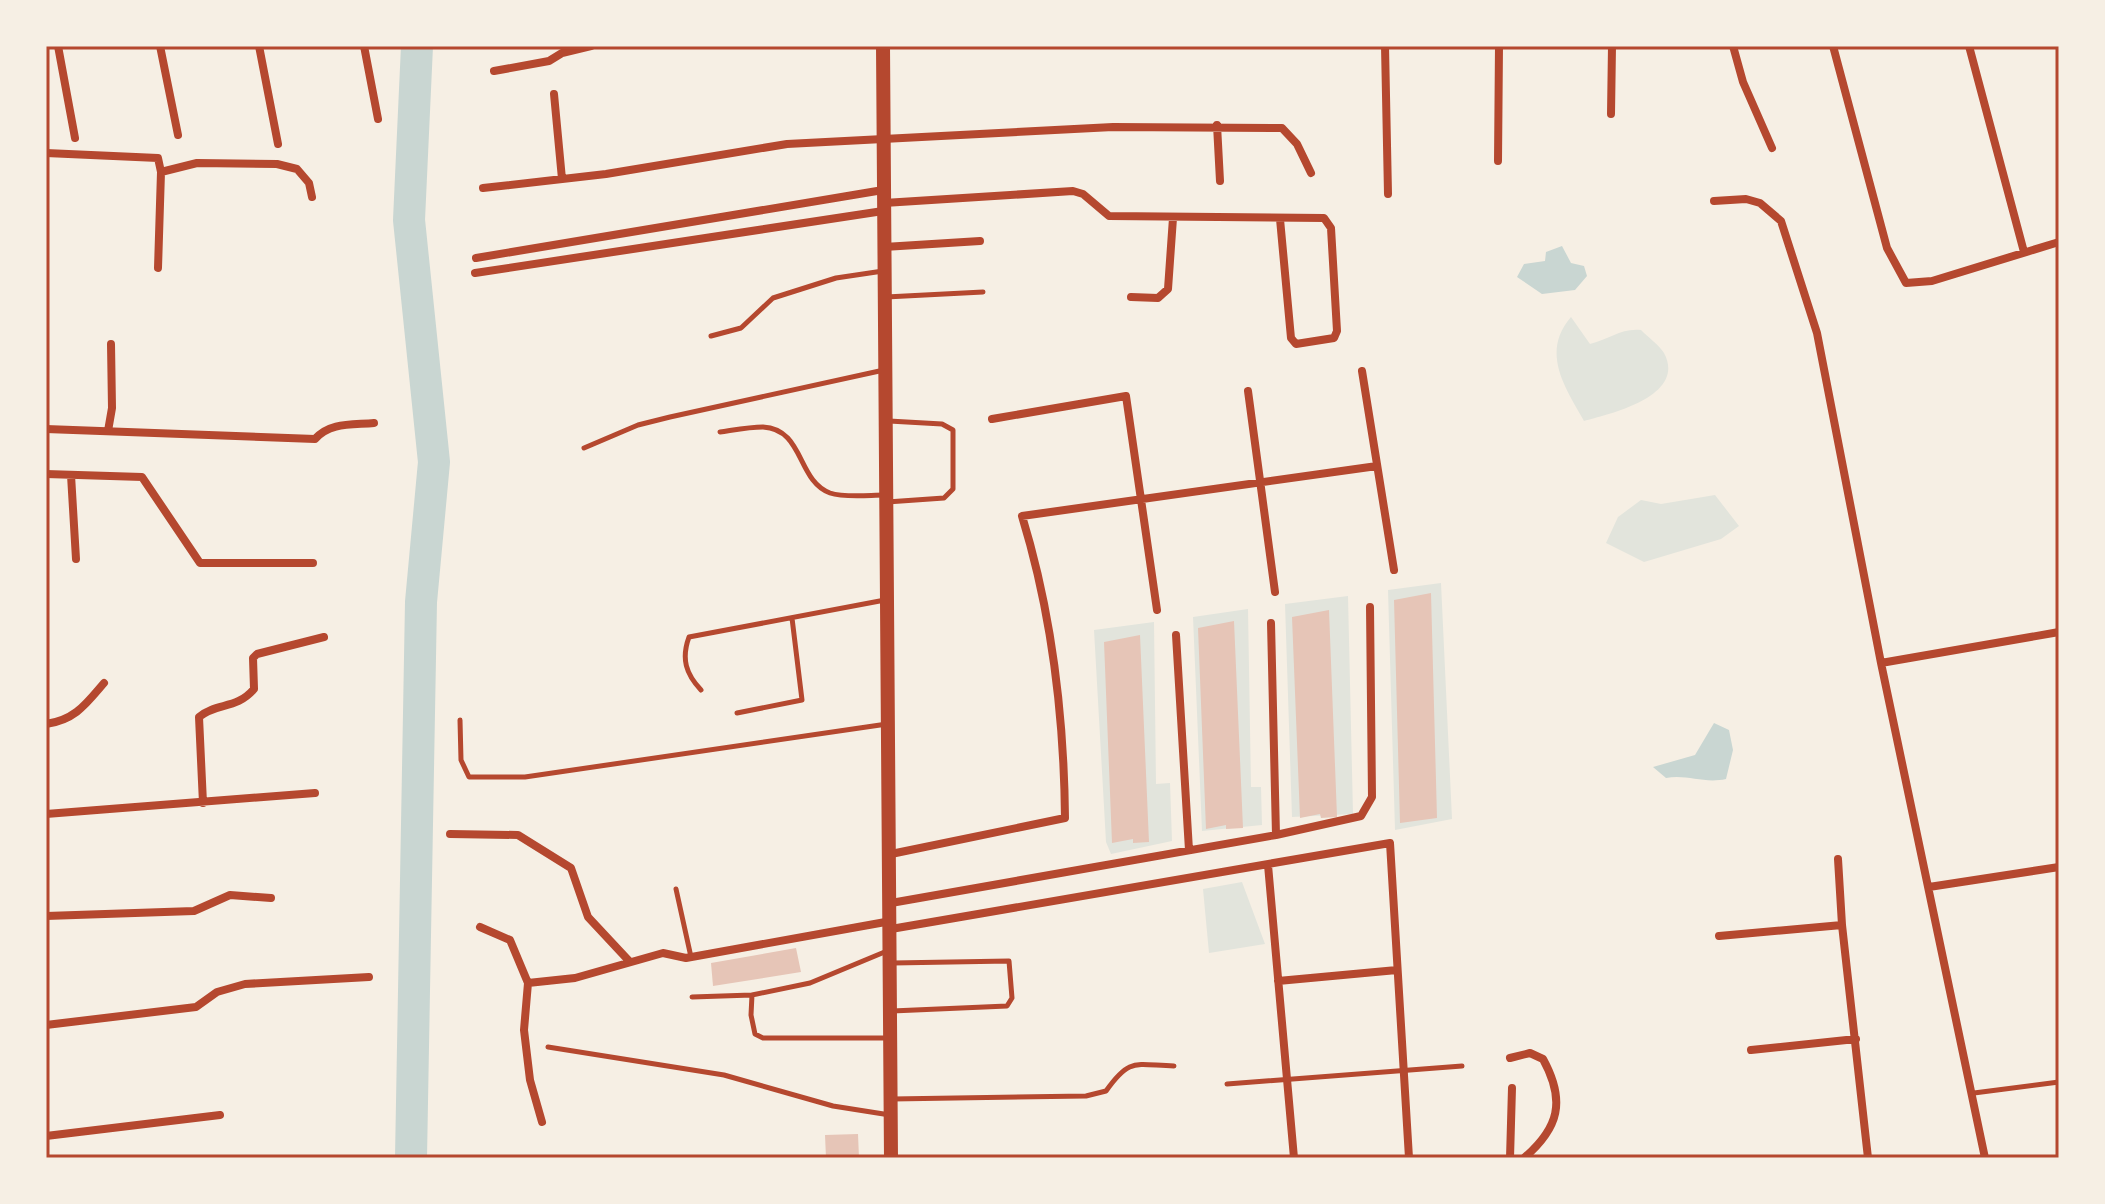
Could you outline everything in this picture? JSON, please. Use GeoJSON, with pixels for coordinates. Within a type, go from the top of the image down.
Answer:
{"type":"FeatureCollection","features":[{"type":"Feature","properties":{"kind":"main road"},"geometry":{"type":"LineString","coordinates":[[883,46],[886,600],[892,956],[891,1158]]}},
{"type":"Feature","properties":{"kind":"street"},"geometry":{"type":"LineString","coordinates":[[58,46],[75,138]]}},
{"type":"Feature","properties":{"kind":"street"},"geometry":{"type":"LineString","coordinates":[[160,46],[178,135]]}},
{"type":"Feature","properties":{"kind":"street"},"geometry":{"type":"LineString","coordinates":[[259,46],[278,144]]}},
{"type":"Feature","properties":{"kind":"street"},"geometry":{"type":"LineString","coordinates":[[364,46],[378,119]]}},
{"type":"Feature","properties":{"kind":"street"},"geometry":{"type":"LineString","coordinates":[[494,71],[549,61],[562,53],[591,46]]}},
{"type":"Feature","properties":{"kind":"street"},"geometry":{"type":"LineString","coordinates":[[1385,46],[1388,194]]}},
{"type":"Feature","properties":{"kind":"street"},"geometry":{"type":"LineString","coordinates":[[1498,161],[1499,46]]}},
{"type":"Feature","properties":{"kind":"street"},"geometry":{"type":"LineString","coordinates":[[1611,114],[1612,46]]}},
{"type":"Feature","properties":{"kind":"street"},"geometry":{"type":"LineString","coordinates":[[1733,46],[1743,82],[1772,148]]}},
{"type":"Feature","properties":{"kind":"street"},"geometry":{"type":"LineString","coordinates":[[1833,46],[1887,248],[1906,283],[1932,281],[2059,242]]}},
{"type":"Feature","properties":{"kind":"street"},"geometry":{"type":"LineString","coordinates":[[1969,46],[2024,252]]}},
{"type":"Feature","properties":{"kind":"street"},"geometry":{"type":"LineString","coordinates":[[554,94],[562,179]]}},
{"type":"Feature","properties":{"kind":"street"},"geometry":{"type":"LineString","coordinates":[[1217,125],[1220,181]]}},
{"type":"Feature","properties":{"kind":"street"},"geometry":{"type":"LineString","coordinates":[[483,188],[745,154],[787,144],[1113,127],[1217,125],[1282,128],[1297,144],[1311,173]]}},
{"type":"Feature","properties":{"kind":"street"},"geometry":{"type":"LineString","coordinates":[[46,153],[148,155],[158,158],[161,172],[158,268]]}},
{"type":"Feature","properties":{"kind":"street"},"geometry":{"type":"LineString","coordinates":[[161,172],[197,163],[277,164],[297,169],[309,183],[312,197]]}},
{"type":"Feature","properties":{"kind":"street"},"geometry":{"type":"LineString","coordinates":[[476,258],[883,201],[1073,191],[1083,194],[1109,216],[1324,218],[1328,222],[1337,331],[1334,338],[1296,344],[1291,338],[1280,219]]}},
{"type":"Feature","properties":{"kind":"street"},"geometry":{"type":"LineString","coordinates":[[1714,201],[1746,199],[1760,203],[1781,221],[1823,357],[1881,663],[1974,1093],[1985,1158]]}},
{"type":"Feature","properties":{"kind":"street"},"geometry":{"type":"LineString","coordinates":[[475,273],[883,201]]}},
{"type":"Feature","properties":{"kind":"street"},"geometry":{"type":"LineString","coordinates":[[1131,297],[1158,298],[1168,289],[1173,218]]}},
{"type":"Feature","properties":{"kind":"street"},"geometry":{"type":"LineString","coordinates":[[884,247],[980,241]]}},
{"type":"Feature","properties":{"kind":"street"},"geometry":{"type":"LineString","coordinates":[[108,431],[112,408],[111,344]]}},
{"type":"Feature","properties":{"kind":"street"},"geometry":{"type":"LineString","coordinates":[[1362,371],[1394,570]]}},
{"type":"Feature","properties":{"kind":"street"},"geometry":{"type":"LineString","coordinates":[[1248,391],[1275,592]]}},
{"type":"Feature","properties":{"kind":"street"},"geometry":{"type":"LineString","coordinates":[[992,419],[1126,396],[1157,610]]}},
{"type":"Feature","properties":{"kind":"street"},"geometry":{"type":"LineString","coordinates":[[46,429],[315,439],[324,429],[334,426],[374,423]]}},
{"type":"Feature","properties":{"kind":"street"},"geometry":{"type":"LineString","coordinates":[[891,854],[1065,818],[1064,734],[1039,570],[1022,516],[1377,466]]}},
{"type":"Feature","properties":{"kind":"street"},"geometry":{"type":"LineString","coordinates":[[46,474],[142,477],[200,563],[313,563]]}},
{"type":"Feature","properties":{"kind":"street"},"geometry":{"type":"LineString","coordinates":[[71,475],[76,559]]}},
{"type":"Feature","properties":{"kind":"street"},"geometry":{"type":"LineString","coordinates":[[891,903],[1276,835],[1361,816],[1368,809],[1372,797],[1370,607]]}},
{"type":"Feature","properties":{"kind":"street"},"geometry":{"type":"LineString","coordinates":[[1271,623],[1276,835]]}},
{"type":"Feature","properties":{"kind":"street"},"geometry":{"type":"LineString","coordinates":[[1881,663],[2059,632]]}},
{"type":"Feature","properties":{"kind":"street"},"geometry":{"type":"LineString","coordinates":[[1176,635],[1189,850]]}},
{"type":"Feature","properties":{"kind":"street"},"geometry":{"type":"LineString","coordinates":[[203,803],[199,717],[206,712],[242,703],[254,689],[253,658],[257,654],[324,637]]}},
{"type":"Feature","properties":{"kind":"street"},"geometry":{"type":"LineString","coordinates":[[46,724],[66,721],[78,713],[104,683]]}},
{"type":"Feature","properties":{"kind":"street"},"geometry":{"type":"LineString","coordinates":[[46,814],[315,793]]}},
{"type":"Feature","properties":{"kind":"street"},"geometry":{"type":"LineString","coordinates":[[450,834],[518,835],[571,868],[588,917],[630,962]]}},
{"type":"Feature","properties":{"kind":"street"},"geometry":{"type":"LineString","coordinates":[[528,983],[575,978],[663,953],[691,957],[1390,843],[1409,1158]]}},
{"type":"Feature","properties":{"kind":"street"},"geometry":{"type":"LineString","coordinates":[[1838,859],[1867,1158]]}},
{"type":"Feature","properties":{"kind":"street"},"geometry":{"type":"LineString","coordinates":[[1268,865],[1294,1158]]}},
{"type":"Feature","properties":{"kind":"street"},"geometry":{"type":"LineString","coordinates":[[1929,887],[2059,867]]}},
{"type":"Feature","properties":{"kind":"street"},"geometry":{"type":"LineString","coordinates":[[46,916],[194,911],[230,895],[271,898]]}},
{"type":"Feature","properties":{"kind":"street"},"geometry":{"type":"LineString","coordinates":[[1719,936],[1842,925]]}},
{"type":"Feature","properties":{"kind":"street"},"geometry":{"type":"LineString","coordinates":[[480,927],[510,940],[528,983],[524,1030],[530,1080],[542,1122]]}},
{"type":"Feature","properties":{"kind":"street"},"geometry":{"type":"LineString","coordinates":[[1278,981],[1397,970]]}},
{"type":"Feature","properties":{"kind":"street"},"geometry":{"type":"LineString","coordinates":[[46,1025],[196,1007],[217,992],[245,984],[369,977]]}},
{"type":"Feature","properties":{"kind":"street"},"geometry":{"type":"LineString","coordinates":[[1751,1050],[1856,1039]]}},
{"type":"Feature","properties":{"kind":"street"},"geometry":{"type":"LineString","coordinates":[[1510,1058],[1530,1053],[1543,1059],[1555,1085],[1557,1110],[1551,1130],[1524,1158]]}},
{"type":"Feature","properties":{"kind":"street"},"geometry":{"type":"LineString","coordinates":[[1510,1158],[1512,1088]]}},
{"type":"Feature","properties":{"kind":"street"},"geometry":{"type":"LineString","coordinates":[[46,1136],[220,1115]]}},
{"type":"Feature","properties":{"kind":"lane"},"geometry":{"type":"LineString","coordinates":[[711,336],[741,328],[773,298],[836,278],[884,271]]}},
{"type":"Feature","properties":{"kind":"lane"},"geometry":{"type":"LineString","coordinates":[[885,297],[983,292]]}},
{"type":"Feature","properties":{"kind":"lane"},"geometry":{"type":"LineString","coordinates":[[584,448],[659,420],[885,370]]}},
{"type":"Feature","properties":{"kind":"lane"},"geometry":{"type":"LineString","coordinates":[[720,432],[763,427],[778,430],[793,442],[817,486],[832,494],[944,498],[953,489],[953,430],[942,424],[885,420]]}},
{"type":"Feature","properties":{"kind":"lane"},"geometry":{"type":"LineString","coordinates":[[701,690],[688,677],[685,659],[689,637],[886,600]]}},
{"type":"Feature","properties":{"kind":"lane"},"geometry":{"type":"LineString","coordinates":[[737,713],[802,700],[792,618]]}},
{"type":"Feature","properties":{"kind":"lane"},"geometry":{"type":"LineString","coordinates":[[460,720],[461,760],[469,777],[525,777],[888,723]]}},
{"type":"Feature","properties":{"kind":"lane"},"geometry":{"type":"LineString","coordinates":[[676,889],[691,957]]}},
{"type":"Feature","properties":{"kind":"lane"},"geometry":{"type":"LineString","coordinates":[[692,997],[752,995],[810,983],[892,956],[1009,961],[1012,998],[1007,1006],[891,1011]]}},
{"type":"Feature","properties":{"kind":"lane"},"geometry":{"type":"LineString","coordinates":[[752,995],[751,1015],[758,1037],[892,1038]]}},
{"type":"Feature","properties":{"kind":"lane"},"geometry":{"type":"LineString","coordinates":[[548,1047],[724,1075],[833,1106],[891,1107],[1086,1096],[1106,1091],[1122,1068],[1130,1065],[1174,1066]]}},
{"type":"Feature","properties":{"kind":"lane"},"geometry":{"type":"LineString","coordinates":[[1227,1084],[1462,1066]]}},
{"type":"Feature","properties":{"kind":"lane"},"geometry":{"type":"LineString","coordinates":[[1974,1093],[2059,1082]]}},
{"type":"Feature","properties":{"kind":"shaded area"},"geometry":{"type":"Polygon","coordinates":[[[1562,246],[1571,263],[1584,266],[1587,276],[1575,290],[1542,294],[1517,277],[1524,264],[1545,261],[1546,252],[1562,246]]]}},
{"type":"Feature","properties":{"kind":"shaded area"},"geometry":{"type":"Polygon","coordinates":[[[1571,317],[1590,344],[1621,332],[1641,330],[1664,353],[1668,368],[1665,381],[1656,392],[1627,408],[1584,421],[1563,382],[1557,356],[1562,330],[1571,317]]]}},
{"type":"Feature","properties":{"kind":"shaded area"},"geometry":{"type":"Polygon","coordinates":[[[1715,495],[1739,526],[1721,539],[1644,562],[1606,543],[1618,517],[1641,500],[1661,504],[1715,495]]]}},
{"type":"Feature","properties":{"kind":"shaded area"},"geometry":{"type":"Polygon","coordinates":[[[1441,583],[1452,819],[1395,830],[1388,590],[1441,583]]]}},
{"type":"Feature","properties":{"kind":"shaded area"},"geometry":{"type":"Polygon","coordinates":[[[1348,596],[1353,814],[1292,817],[1285,604],[1348,596]]]}},
{"type":"Feature","properties":{"kind":"shaded area"},"geometry":{"type":"Polygon","coordinates":[[[1248,609],[1251,787],[1261,787],[1262,825],[1202,831],[1193,617],[1248,609]]]}},
{"type":"Feature","properties":{"kind":"shaded area"},"geometry":{"type":"Polygon","coordinates":[[[1154,622],[1156,784],[1170,783],[1172,841],[1111,854],[1106,842],[1094,630],[1154,622]]]}},
{"type":"Feature","properties":{"kind":"shaded area"},"geometry":{"type":"Polygon","coordinates":[[[1714,723],[1729,730],[1733,750],[1726,779],[1666,778],[1653,767],[1695,755],[1714,723]]]}},
{"type":"Feature","properties":{"kind":"shaded area"},"geometry":{"type":"Polygon","coordinates":[[[1242,882],[1265,944],[1209,953],[1203,889],[1242,882]]]}},
{"type":"Feature","properties":{"kind":"building"},"geometry":{"type":"Polygon","coordinates":[[[1431,593],[1437,818],[1400,823],[1394,600],[1431,593]]]}},
{"type":"Feature","properties":{"kind":"building"},"geometry":{"type":"Polygon","coordinates":[[[1329,610],[1337,817],[1321,818],[1320,814],[1300,818],[1292,617],[1329,610]]]}},
{"type":"Feature","properties":{"kind":"building"},"geometry":{"type":"Polygon","coordinates":[[[1234,621],[1243,828],[1226,829],[1226,825],[1206,829],[1198,628],[1234,621]]]}},
{"type":"Feature","properties":{"kind":"building"},"geometry":{"type":"Polygon","coordinates":[[[1140,635],[1149,842],[1133,843],[1133,839],[1112,843],[1104,642],[1140,635]]]}},
{"type":"Feature","properties":{"kind":"building"},"geometry":{"type":"Polygon","coordinates":[[[796,948],[801,972],[713,986],[711,963],[796,948]]]}},
{"type":"Feature","properties":{"kind":"building"},"geometry":{"type":"Polygon","coordinates":[[[858,1134],[859,1158],[826,1158],[825,1135],[858,1134]]]}},
{"type":"Feature","properties":{"kind":"waterway"},"geometry":{"type":"LineString","coordinates":[[411,1158],[421,602],[434,462],[409,220],[417,46]]}}]}
